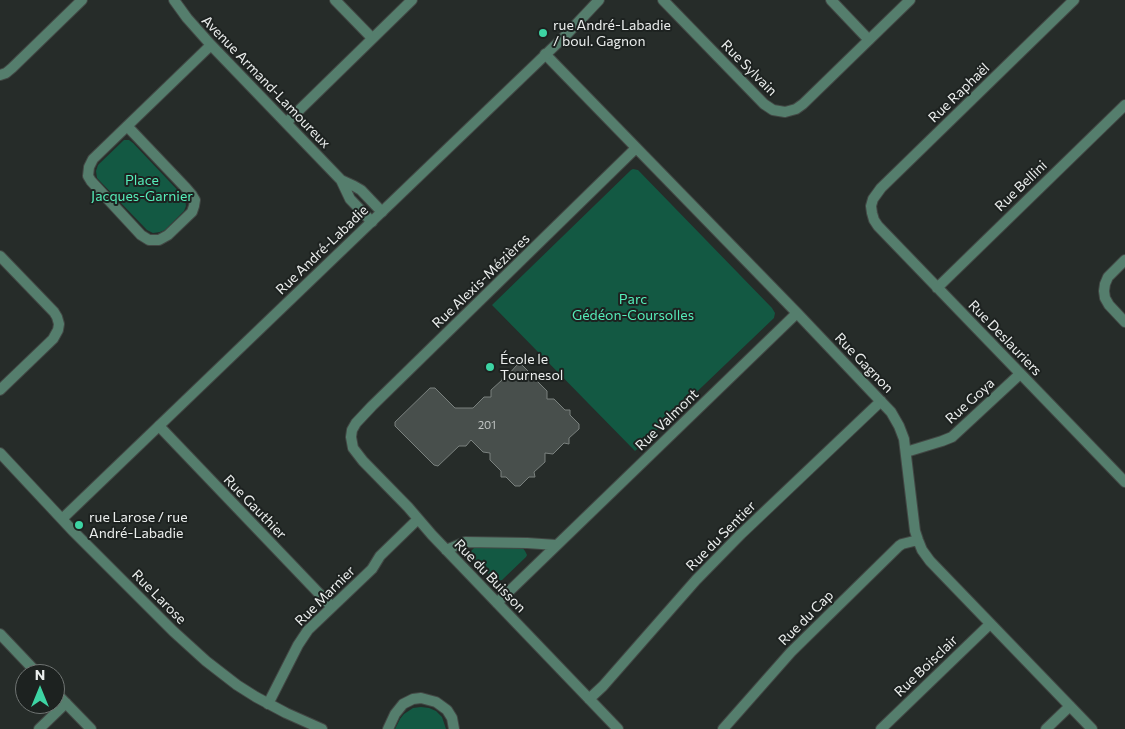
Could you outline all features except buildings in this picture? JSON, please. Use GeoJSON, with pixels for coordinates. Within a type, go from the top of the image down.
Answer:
{"type":"FeatureCollection","features":[{"type":"Feature","properties":{"kind":"street"},"geometry":{"type":"LineString","coordinates":[[0,75],[12,68],[82,0]]}},
{"type":"Feature","properties":{"kind":"street","name":"Avenue Armand-Lamoureux"},"geometry":{"type":"LineString","coordinates":[[174,0],[211,45],[341,180],[350,199],[372,222]]}},
{"type":"Feature","properties":{"kind":"street"},"geometry":{"type":"LineString","coordinates":[[335,0],[372,38]]}},
{"type":"Feature","properties":{"kind":"street"},"geometry":{"type":"LineString","coordinates":[[286,123],[412,0]]}},
{"type":"Feature","properties":{"kind":"street","name":"Rue André-Labadie"},"geometry":{"type":"LineString","coordinates":[[62,519],[372,222],[599,0]]}},
{"type":"Feature","properties":{"kind":"street","name":"Rue Sylvain"},"geometry":{"type":"LineString","coordinates":[[663,0],[764,104],[777,111],[789,111],[800,107],[910,0]]}},
{"type":"Feature","properties":{"kind":"street"},"geometry":{"type":"LineString","coordinates":[[831,0],[869,40]]}},
{"type":"Feature","properties":{"kind":"street","name":"Rue Raphaël"},"geometry":{"type":"LineString","coordinates":[[871,210],[873,199],[881,188],[1074,0]]}},
{"type":"Feature","properties":{"kind":"street"},"geometry":{"type":"LineString","coordinates":[[128,127],[195,200],[192,212],[168,235],[159,240],[149,240],[141,235],[93,184],[88,176],[89,167],[91,162],[211,45]]}},
{"type":"Feature","properties":{"kind":"street","name":"Rue Gagnon"},"geometry":{"type":"LineString","coordinates":[[545,54],[891,412],[904,439],[914,523],[922,550],[930,561],[1092,729]]}},
{"type":"Feature","properties":{"kind":"street","name":"Rue Bellini"},"geometry":{"type":"LineString","coordinates":[[937,288],[1125,104]]}},
{"type":"Feature","properties":{"kind":"street","name":"Rue Alexis-Mézières"},"geometry":{"type":"LineString","coordinates":[[351,437],[356,423],[372,406],[636,148]]}},
{"type":"Feature","properties":{"kind":"street","name":"Avenue Armand-Lamoureux"},"geometry":{"type":"LineString","coordinates":[[341,180],[361,190],[382,212]]}},
{"type":"Feature","properties":{"kind":"street","name":"Rue Deslauriers"},"geometry":{"type":"LineString","coordinates":[[871,210],[878,226],[1125,482]]}},
{"type":"Feature","properties":{"kind":"street"},"geometry":{"type":"LineString","coordinates":[[0,256],[54,312],[58,317],[59,324],[53,339],[0,390]]}},
{"type":"Feature","properties":{"kind":"street"},"geometry":{"type":"LineString","coordinates":[[1125,260],[1108,277],[1104,288],[1107,302],[1125,322]]}},
{"type":"Feature","properties":{"kind":"street","name":"Rue Valmont"},"geometry":{"type":"LineString","coordinates":[[497,603],[797,313]]}},
{"type":"Feature","properties":{"kind":"street","name":"Rue Goya"},"geometry":{"type":"LineString","coordinates":[[906,452],[952,436],[1020,374]]}},
{"type":"Feature","properties":{"kind":"street","name":"Rue du Sentier"},"geometry":{"type":"LineString","coordinates":[[589,699],[603,686],[696,580],[741,534],[881,401]]}},
{"type":"Feature","properties":{"kind":"street","name":"Rue Gauthier"},"geometry":{"type":"LineString","coordinates":[[159,426],[332,607]]}},
{"type":"Feature","properties":{"kind":"street","name":"Rue du Buisson"},"geometry":{"type":"LineString","coordinates":[[351,437],[353,448],[358,455],[446,550],[618,729]]}},
{"type":"Feature","properties":{"kind":"street","name":"Rue Larose"},"geometry":{"type":"LineString","coordinates":[[0,453],[62,519],[206,661],[229,679],[268,704],[322,729]]}},
{"type":"Feature","properties":{"kind":"street","name":"Rue Marnier"},"geometry":{"type":"LineString","coordinates":[[268,704],[304,635],[372,569],[380,556],[418,520]]}},
{"type":"Feature","properties":{"kind":"street","name":"Rue du Cap"},"geometry":{"type":"LineString","coordinates":[[723,729],[791,652],[892,553],[902,544],[918,540]]}},
{"type":"Feature","properties":{"kind":"street"},"geometry":{"type":"LineString","coordinates":[[446,550],[465,542],[556,545]]}},
{"type":"Feature","properties":{"kind":"street","name":"Rue Boisclair"},"geometry":{"type":"LineString","coordinates":[[881,729],[990,624]]}},
{"type":"Feature","properties":{"kind":"street"},"geometry":{"type":"LineString","coordinates":[[0,634],[28,664]]}},
{"type":"Feature","properties":{"kind":"street"},"geometry":{"type":"LineString","coordinates":[[388,729],[399,708],[408,701],[421,698],[436,702],[447,710],[452,718],[454,729]]}},
{"type":"Feature","properties":{"kind":"street"},"geometry":{"type":"LineString","coordinates":[[38,729],[66,703],[91,729]]}},
{"type":"Feature","properties":{"kind":"street"},"geometry":{"type":"LineString","coordinates":[[1046,729],[1070,706]]}},
{"type":"Feature","properties":{"kind":"green space","name":"Place Jacques-Garnier"},"geometry":{"type":"Polygon","coordinates":[[[124,140],[129,140],[133,143],[185,198],[186,206],[184,211],[165,230],[153,233],[147,230],[97,178],[96,171],[98,165],[124,140]]]}},
{"type":"Feature","properties":{"kind":"green space","name":"Parc Gédéon-Coursolles"},"geometry":{"type":"Polygon","coordinates":[[[633,169],[638,170],[775,313],[774,318],[635,451],[492,305],[633,169]]]}},
{"type":"Feature","properties":{"kind":"green space"},"geometry":{"type":"Polygon","coordinates":[[[476,546],[522,547],[527,555],[502,580],[497,581],[471,556],[471,551],[476,546]]]}},
{"type":"Feature","properties":{"kind":"green space"},"geometry":{"type":"Polygon","coordinates":[[[421,707],[436,711],[442,717],[446,729],[395,729],[404,714],[413,708],[421,707]]]}},
{"type":"Feature","properties":{"kind":"place","name":"rue André-Labadie / boul. Gagnon"},"geometry":{"type":"Point","coordinates":[543,33]}},
{"type":"Feature","properties":{"kind":"place","name":"École le Tournesol"},"geometry":{"type":"Point","coordinates":[490,367]}},
{"type":"Feature","properties":{"kind":"place","name":"rue Larose / rue André-Labadie"},"geometry":{"type":"Point","coordinates":[79,525]}}]}
